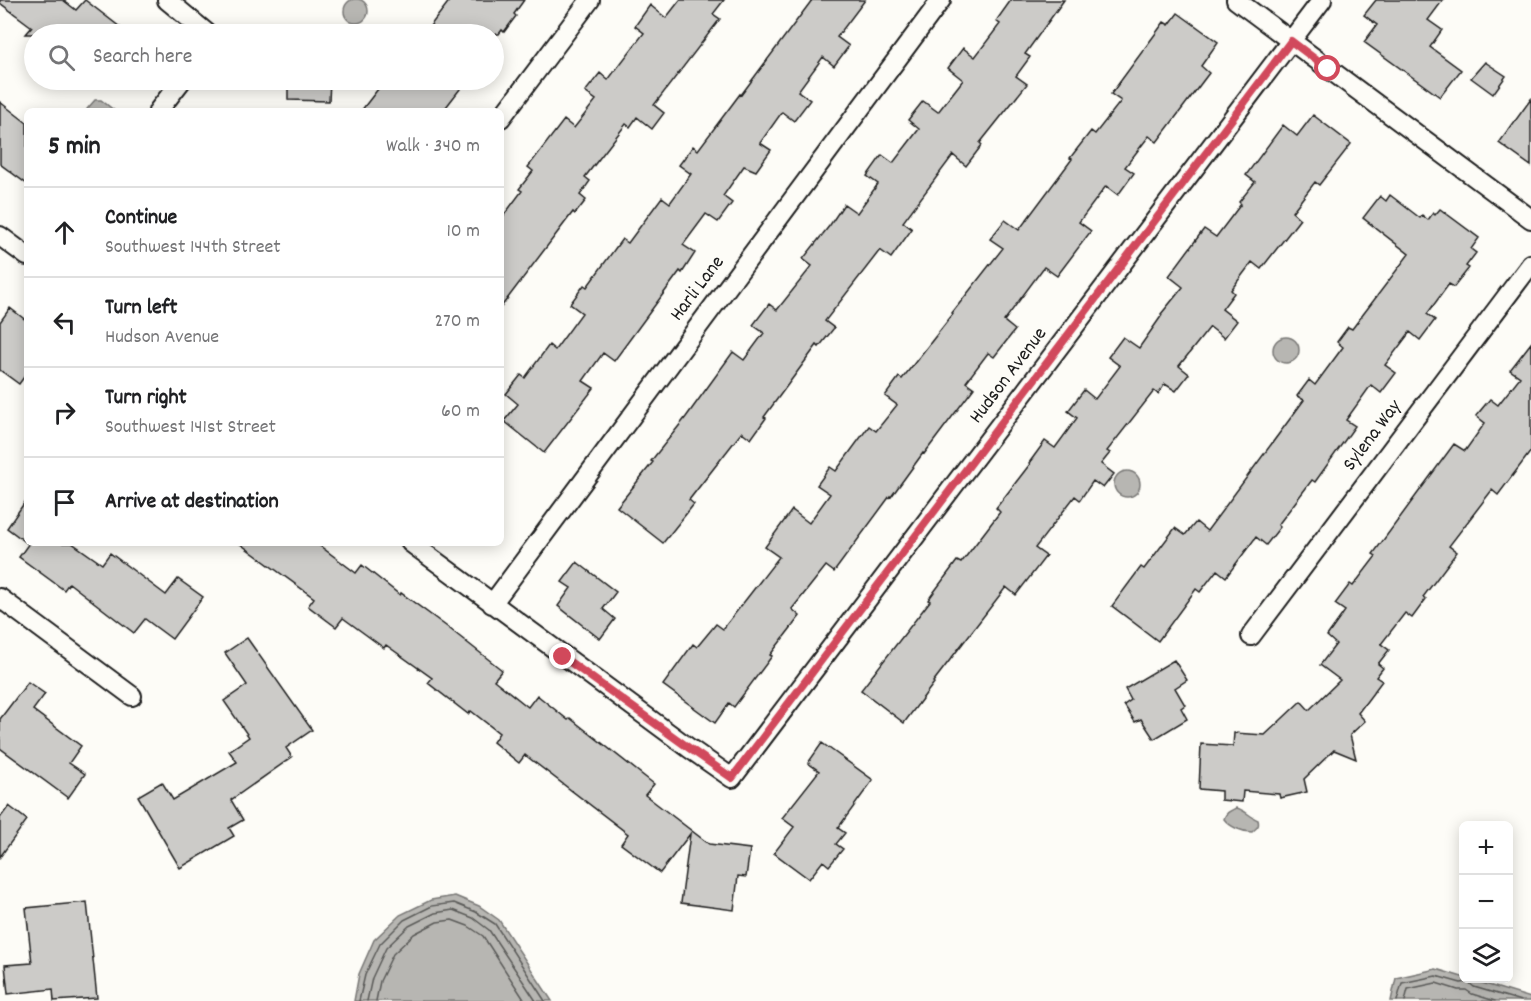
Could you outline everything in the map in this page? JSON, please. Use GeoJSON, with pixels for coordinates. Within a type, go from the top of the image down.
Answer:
{"type":"FeatureCollection","features":[{"type":"Feature","properties":{"kind":"street"},"geometry":{"type":"LineString","coordinates":[[167,0],[196,24]]}},
{"type":"Feature","properties":{"kind":"street"},"geometry":{"type":"LineString","coordinates":[[504,114],[590,0]]}},
{"type":"Feature","properties":{"kind":"street","name":"Harli Lane"},"geometry":{"type":"LineString","coordinates":[[492,604],[941,0]]}},
{"type":"Feature","properties":{"kind":"street"},"geometry":{"type":"LineString","coordinates":[[1236,0],[1531,219]]}},
{"type":"Feature","properties":{"kind":"street","name":"Hudson Avenue"},"geometry":{"type":"LineString","coordinates":[[492,604],[732,778],[1322,0]]}},
{"type":"Feature","properties":{"kind":"street"},"geometry":{"type":"LineString","coordinates":[[160,108],[174,90]]}},
{"type":"Feature","properties":{"kind":"street"},"geometry":{"type":"LineString","coordinates":[[0,236],[24,254]]}},
{"type":"Feature","properties":{"kind":"street","name":"Sylena Way"},"geometry":{"type":"LineString","coordinates":[[1251,636],[1531,264]]}},
{"type":"Feature","properties":{"kind":"street"},"geometry":{"type":"LineString","coordinates":[[415,546],[492,604]]}},
{"type":"Feature","properties":{"kind":"street"},"geometry":{"type":"LineString","coordinates":[[0,598],[132,696]]}},
{"type":"Feature","properties":{"kind":"water"},"geometry":{"type":"Polygon","coordinates":[[[356,-1],[365,2],[368,11],[365,20],[356,23],[347,20],[344,11],[347,2],[356,-1]]]}},
{"type":"Feature","properties":{"kind":"water"},"geometry":{"type":"Polygon","coordinates":[[[95,100],[101,100],[111,108],[88,108],[95,100]]]}},
{"type":"Feature","properties":{"kind":"water"},"geometry":{"type":"Polygon","coordinates":[[[1286,337],[1295,341],[1299,350],[1295,359],[1286,363],[1277,359],[1273,350],[1277,341],[1286,337]]]}},
{"type":"Feature","properties":{"kind":"water"},"geometry":{"type":"Polygon","coordinates":[[[1127,471],[1136,475],[1140,484],[1136,493],[1127,497],[1118,493],[1114,484],[1118,475],[1127,471]]]}},
{"type":"Feature","properties":{"kind":"water"},"geometry":{"type":"Polygon","coordinates":[[[1236,808],[1258,820],[1258,826],[1252,832],[1236,828],[1224,819],[1227,813],[1236,808]]]}},
{"type":"Feature","properties":{"kind":"water"},"geometry":{"type":"Polygon","coordinates":[[[455,896],[479,906],[499,920],[552,1001],[354,1001],[359,974],[374,940],[400,915],[431,900],[455,896]]]}},
{"type":"Feature","properties":{"kind":"water"},"geometry":{"type":"Polygon","coordinates":[[[1436,969],[1459,976],[1459,983],[1482,983],[1531,998],[1531,1001],[1391,1001],[1396,978],[1436,969]]]}},
{"type":"Feature","properties":{"kind":"building"},"geometry":{"type":"Polygon","coordinates":[[[0,0],[63,0],[76,10],[85,0],[116,24],[28,24],[0,3],[0,0]]]}},
{"type":"Feature","properties":{"kind":"building"},"geometry":{"type":"Polygon","coordinates":[[[450,0],[524,0],[504,32],[504,24],[432,24],[450,0]]]}},
{"type":"Feature","properties":{"kind":"building"},"geometry":{"type":"Polygon","coordinates":[[[680,0],[724,0],[713,14],[720,19],[654,105],[664,113],[652,129],[637,117],[630,127],[626,124],[585,177],[590,181],[580,195],[586,200],[575,214],[573,212],[504,303],[504,215],[522,191],[519,189],[533,171],[528,167],[564,120],[574,128],[596,100],[585,92],[600,73],[608,80],[644,33],[635,26],[650,5],[666,18],[680,0]]]}},
{"type":"Feature","properties":{"kind":"building"},"geometry":{"type":"Polygon","coordinates":[[[812,0],[865,0],[837,37],[849,46],[834,66],[823,57],[798,91],[810,100],[794,121],[782,112],[760,143],[771,150],[756,171],[744,166],[723,196],[732,203],[718,222],[706,214],[683,245],[695,253],[682,273],[680,271],[614,361],[603,353],[583,381],[594,388],[544,453],[504,421],[518,404],[506,394],[521,375],[525,378],[549,345],[555,350],[582,313],[570,304],[584,285],[587,287],[622,239],[628,243],[662,197],[670,203],[691,174],[679,165],[693,146],[698,150],[812,0]]]}},
{"type":"Feature","properties":{"kind":"building"},"geometry":{"type":"Polygon","coordinates":[[[1011,0],[1064,0],[1025,54],[1030,57],[1016,76],[1027,84],[980,143],[982,145],[966,166],[953,155],[903,222],[912,229],[891,258],[880,250],[825,321],[834,328],[819,347],[817,345],[764,417],[766,418],[751,439],[742,432],[689,500],[694,504],[663,543],[617,507],[653,462],[651,461],[733,352],[744,360],[764,333],[753,325],[769,304],[777,310],[812,266],[803,259],[844,204],[857,213],[878,184],[867,176],[882,155],[893,163],[919,129],[908,120],[923,101],[938,112],[963,80],[948,68],[963,48],[975,57],[1000,24],[996,21],[1011,0]]]}},
{"type":"Feature","properties":{"kind":"building"},"geometry":{"type":"Polygon","coordinates":[[[1376,0],[1443,0],[1428,20],[1442,30],[1430,47],[1461,70],[1440,97],[1364,42],[1377,25],[1364,15],[1376,0]]]}},
{"type":"Feature","properties":{"kind":"building"},"geometry":{"type":"Polygon","coordinates":[[[1178,13],[1218,42],[1201,66],[1209,73],[1157,142],[1149,136],[1125,167],[1134,173],[1118,195],[1106,186],[1079,222],[1091,231],[1057,276],[1044,267],[1004,321],[1015,330],[994,357],[988,353],[966,382],[974,388],[834,572],[826,566],[792,609],[800,616],[734,707],[729,703],[715,723],[663,685],[693,644],[697,647],[716,624],[723,629],[779,557],[765,547],[792,510],[809,523],[830,494],[817,485],[830,467],[836,471],[869,426],[876,431],[897,405],[885,396],[899,377],[902,379],[1003,248],[990,239],[1005,220],[1019,230],[1091,131],[1095,134],[1121,101],[1111,94],[1164,22],[1169,25],[1178,13]]]}},
{"type":"Feature","properties":{"kind":"building"},"geometry":{"type":"Polygon","coordinates":[[[1485,62],[1506,76],[1493,94],[1471,78],[1485,62]]]}},
{"type":"Feature","properties":{"kind":"building"},"geometry":{"type":"Polygon","coordinates":[[[288,90],[330,90],[329,101],[288,100],[288,90]]]}},
{"type":"Feature","properties":{"kind":"building"},"geometry":{"type":"Polygon","coordinates":[[[377,90],[459,90],[445,108],[363,108],[377,90]]]}},
{"type":"Feature","properties":{"kind":"building"},"geometry":{"type":"Polygon","coordinates":[[[1531,99],[1531,166],[1499,143],[1531,99]]]}},
{"type":"Feature","properties":{"kind":"building"},"geometry":{"type":"Polygon","coordinates":[[[0,102],[24,121],[24,182],[0,164],[0,102]]]}},
{"type":"Feature","properties":{"kind":"building"},"geometry":{"type":"Polygon","coordinates":[[[1313,115],[1351,144],[1319,185],[1315,182],[1292,212],[1300,219],[1261,269],[1252,262],[1231,290],[1234,293],[1222,309],[1237,321],[1224,338],[1210,327],[1179,366],[1189,374],[1176,391],[1165,384],[1158,394],[1154,391],[1107,451],[1110,453],[1101,464],[1114,474],[1103,488],[1093,481],[1080,500],[1075,496],[1035,548],[1046,556],[1016,595],[1006,587],[904,723],[861,690],[930,601],[928,600],[957,561],[961,563],[1000,512],[996,508],[1045,441],[1055,448],[1077,418],[1068,411],[1084,390],[1095,399],[1120,366],[1108,357],[1123,337],[1139,348],[1161,314],[1183,287],[1169,276],[1204,229],[1216,237],[1241,204],[1239,202],[1255,182],[1246,175],[1283,125],[1297,136],[1313,115]]]}},
{"type":"Feature","properties":{"kind":"building"},"geometry":{"type":"Polygon","coordinates":[[[1390,195],[1420,218],[1422,215],[1428,220],[1440,209],[1479,238],[1471,249],[1476,253],[1466,266],[1469,268],[1454,287],[1449,284],[1427,314],[1435,320],[1420,340],[1410,332],[1385,365],[1396,373],[1381,393],[1371,385],[1346,420],[1355,426],[1315,482],[1312,480],[1278,525],[1280,527],[1266,545],[1256,537],[1226,577],[1217,570],[1200,592],[1196,589],[1158,641],[1112,606],[1141,567],[1144,569],[1175,528],[1185,535],[1196,522],[1207,531],[1304,400],[1297,396],[1309,380],[1315,385],[1343,347],[1337,342],[1348,327],[1352,329],[1409,254],[1363,218],[1380,196],[1386,201],[1390,195]]]}},
{"type":"Feature","properties":{"kind":"building"},"geometry":{"type":"Polygon","coordinates":[[[10,308],[24,319],[24,377],[19,384],[0,370],[0,322],[10,308]]]}},
{"type":"Feature","properties":{"kind":"building"},"geometry":{"type":"Polygon","coordinates":[[[1531,343],[1531,451],[1498,495],[1492,490],[1449,546],[1457,552],[1423,597],[1426,599],[1412,618],[1405,613],[1381,644],[1389,650],[1378,664],[1383,668],[1376,677],[1382,681],[1358,713],[1365,721],[1350,735],[1356,759],[1334,750],[1304,779],[1307,792],[1280,798],[1279,794],[1243,791],[1242,802],[1221,800],[1221,791],[1199,789],[1201,744],[1233,746],[1234,733],[1265,735],[1301,701],[1309,710],[1340,680],[1320,665],[1336,644],[1327,636],[1345,611],[1335,604],[1350,584],[1353,586],[1376,556],[1373,554],[1454,444],[1465,451],[1485,423],[1476,416],[1490,399],[1498,405],[1520,377],[1510,370],[1531,343]]]}},
{"type":"Feature","properties":{"kind":"building"},"geometry":{"type":"Polygon","coordinates":[[[24,503],[24,541],[7,528],[24,503]]]}},
{"type":"Feature","properties":{"kind":"building"},"geometry":{"type":"Polygon","coordinates":[[[27,546],[76,546],[102,564],[110,553],[166,595],[178,579],[203,597],[172,639],[145,619],[134,633],[69,583],[64,590],[19,557],[27,546]]]}},
{"type":"Feature","properties":{"kind":"building"},"geometry":{"type":"Polygon","coordinates":[[[243,546],[320,546],[356,573],[362,565],[502,670],[494,680],[528,707],[537,695],[654,784],[645,795],[709,844],[750,849],[746,877],[738,876],[734,910],[681,903],[690,834],[660,873],[621,844],[628,834],[525,755],[519,763],[493,742],[499,733],[471,711],[468,714],[428,683],[432,678],[386,645],[384,648],[343,618],[336,627],[308,606],[314,598],[243,546]]]}},
{"type":"Feature","properties":{"kind":"building"},"geometry":{"type":"Polygon","coordinates":[[[577,562],[616,592],[603,609],[615,619],[600,639],[558,606],[571,588],[562,582],[577,562]]]}},
{"type":"Feature","properties":{"kind":"building"},"geometry":{"type":"Polygon","coordinates":[[[247,638],[312,730],[286,748],[292,757],[231,800],[243,820],[229,828],[234,836],[180,868],[138,796],[162,782],[173,800],[237,762],[229,751],[249,737],[224,701],[247,685],[225,653],[247,638]]]}},
{"type":"Feature","properties":{"kind":"building"},"geometry":{"type":"Polygon","coordinates":[[[1174,660],[1187,680],[1175,688],[1185,705],[1181,708],[1187,719],[1154,739],[1141,719],[1135,722],[1124,705],[1131,700],[1125,689],[1174,660]]]}},
{"type":"Feature","properties":{"kind":"building"},"geometry":{"type":"Polygon","coordinates":[[[28,682],[45,694],[33,710],[81,746],[69,763],[85,774],[68,798],[0,748],[0,719],[28,682]]]}},
{"type":"Feature","properties":{"kind":"building"},"geometry":{"type":"Polygon","coordinates":[[[822,743],[873,780],[838,828],[845,833],[836,844],[843,849],[829,866],[823,861],[809,879],[774,853],[794,827],[782,818],[819,771],[808,763],[822,743]]]}},
{"type":"Feature","properties":{"kind":"building"},"geometry":{"type":"Polygon","coordinates":[[[9,806],[27,820],[0,857],[0,818],[9,806]]]}},
{"type":"Feature","properties":{"kind":"building"},"geometry":{"type":"Polygon","coordinates":[[[87,902],[97,998],[54,1001],[53,989],[8,994],[5,965],[32,963],[26,908],[87,902]]]}},
{"type":"Feature","properties":{"kind":"route"},"geometry":{"type":"LineString","coordinates":[[563,657],[732,778],[1291,41],[1328,69]]}}]}
